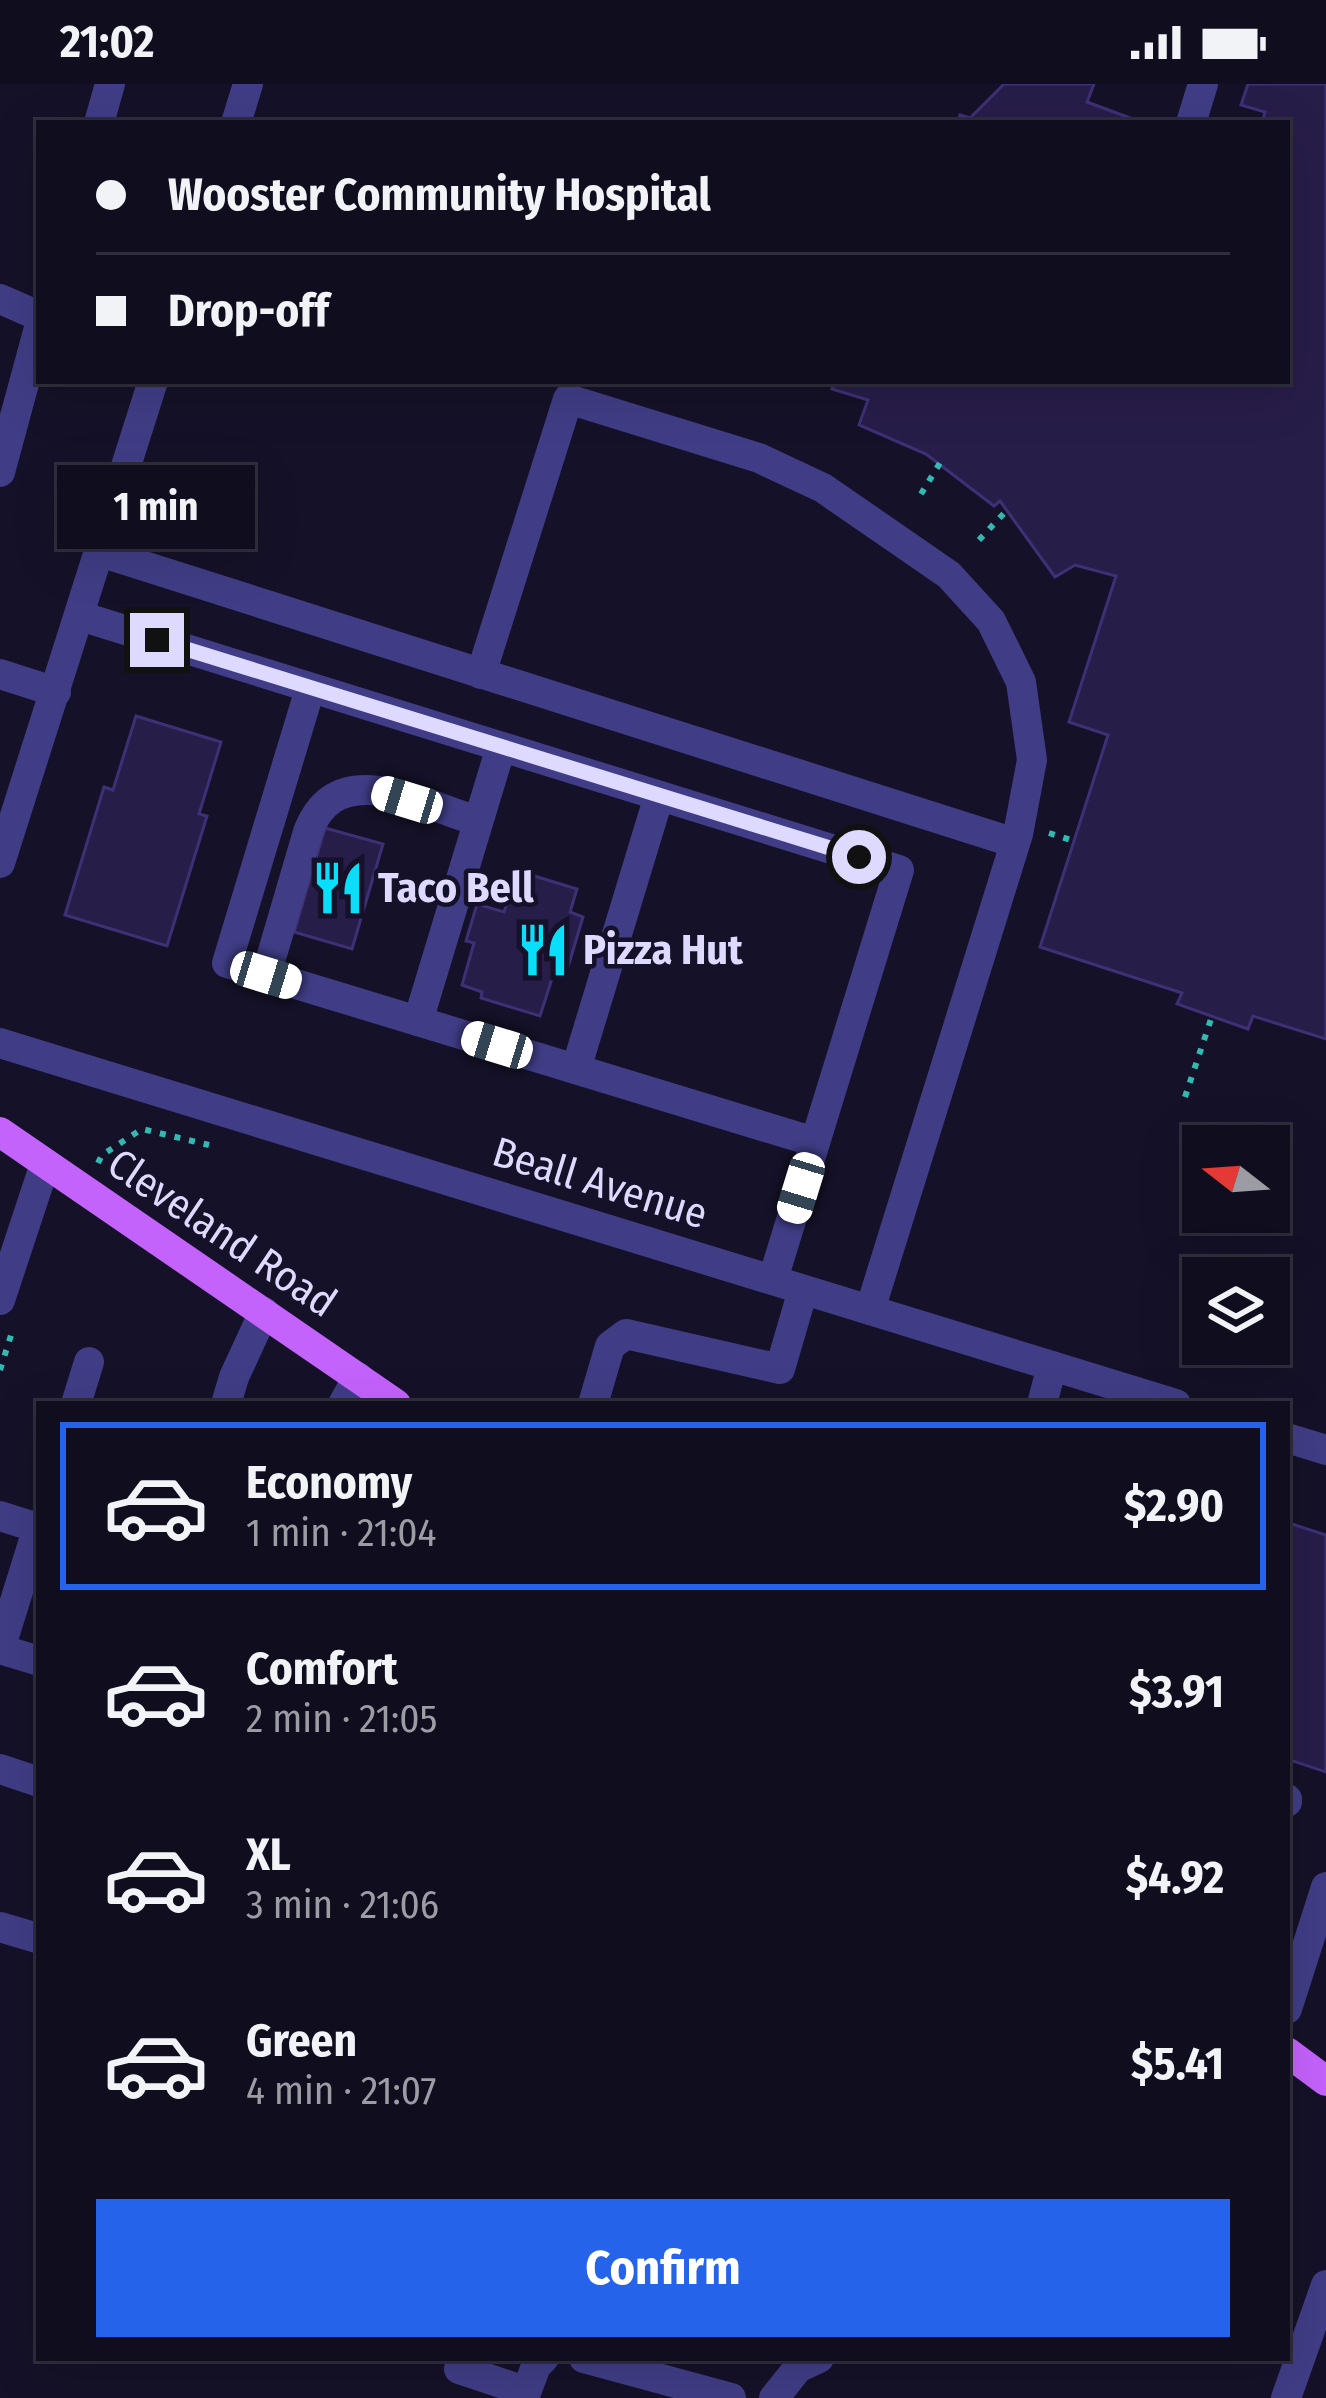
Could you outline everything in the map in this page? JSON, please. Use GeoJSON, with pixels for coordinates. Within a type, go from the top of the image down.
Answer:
{"type":"FeatureCollection","features":[{"type":"Feature","properties":{"kind":"main road","name":"Cleveland Road"},"geometry":{"type":"LineString","coordinates":[[0,1132],[264,1312],[351,1390],[386,1401]]}},
{"type":"Feature","properties":{"kind":"main road"},"geometry":{"type":"LineString","coordinates":[[1290,2054],[1326,2081]]}},
{"type":"Feature","properties":{"kind":"street"},"geometry":{"type":"LineString","coordinates":[[100,120],[110,84]]}},
{"type":"Feature","properties":{"kind":"street"},"geometry":{"type":"LineString","coordinates":[[237,120],[248,84]]}},
{"type":"Feature","properties":{"kind":"street"},"geometry":{"type":"LineString","coordinates":[[1192,120],[1203,84]]}},
{"type":"Feature","properties":{"kind":"street"},"geometry":{"type":"LineString","coordinates":[[0,299],[36,315]]}},
{"type":"Feature","properties":{"kind":"street"},"geometry":{"type":"LineString","coordinates":[[0,472],[36,339]]}},
{"type":"Feature","properties":{"kind":"street"},"geometry":{"type":"LineString","coordinates":[[0,863],[152,384]]}},
{"type":"Feature","properties":{"kind":"street"},"geometry":{"type":"LineString","coordinates":[[481,674],[568,399],[759,458],[823,488],[949,574],[991,621],[1021,682],[1032,760],[1029,837],[870,1310]]}},
{"type":"Feature","properties":{"kind":"street"},"geometry":{"type":"LineString","coordinates":[[100,552],[481,674],[1029,837]]}},
{"type":"Feature","properties":{"kind":"street"},"geometry":{"type":"LineString","coordinates":[[80,616],[899,870],[773,1280]]}},
{"type":"Feature","properties":{"kind":"street"},"geometry":{"type":"LineString","coordinates":[[0,674],[56,692]]}},
{"type":"Feature","properties":{"kind":"street"},"geometry":{"type":"LineString","coordinates":[[310,689],[227,963],[815,1142]]}},
{"type":"Feature","properties":{"kind":"street"},"geometry":{"type":"LineString","coordinates":[[418,1021],[501,747]]}},
{"type":"Feature","properties":{"kind":"street"},"geometry":{"type":"LineString","coordinates":[[266,975],[308,832],[316,812],[332,795],[351,788],[372,789],[478,820]]}},
{"type":"Feature","properties":{"kind":"street"},"geometry":{"type":"LineString","coordinates":[[576,1069],[658,796]]}},
{"type":"Feature","properties":{"kind":"street","name":"Beall Avenue"},"geometry":{"type":"LineString","coordinates":[[0,1043],[1160,1401]]}},
{"type":"Feature","properties":{"kind":"street"},"geometry":{"type":"LineString","coordinates":[[8,1310],[45,1164]]}},
{"type":"Feature","properties":{"kind":"street"},"geometry":{"type":"LineString","coordinates":[[594,1401],[610,1346],[626,1334],[780,1369],[803,1290]]}},
{"type":"Feature","properties":{"kind":"street"},"geometry":{"type":"LineString","coordinates":[[227,1401],[264,1312]]}},
{"type":"Feature","properties":{"kind":"street"},"geometry":{"type":"LineString","coordinates":[[77,1401],[88,1362]]}},
{"type":"Feature","properties":{"kind":"street"},"geometry":{"type":"LineString","coordinates":[[1043,1401],[1052,1366]]}},
{"type":"Feature","properties":{"kind":"street"},"geometry":{"type":"LineString","coordinates":[[0,1516],[36,1525]]}},
{"type":"Feature","properties":{"kind":"street"},"geometry":{"type":"LineString","coordinates":[[34,1560],[0,1649],[36,1660]]}},
{"type":"Feature","properties":{"kind":"street"},"geometry":{"type":"LineString","coordinates":[[0,1769],[36,1781]]}},
{"type":"Feature","properties":{"kind":"street"},"geometry":{"type":"LineString","coordinates":[[1290,1999],[1326,1887]]}},
{"type":"Feature","properties":{"kind":"street"},"geometry":{"type":"LineString","coordinates":[[0,1927],[36,1938]]}},
{"type":"Feature","properties":{"kind":"street"},"geometry":{"type":"LineString","coordinates":[[1286,2398],[1326,2285]]}},
{"type":"Feature","properties":{"kind":"street"},"geometry":{"type":"LineString","coordinates":[[457,2375],[524,2394],[541,2361]]}},
{"type":"Feature","properties":{"kind":"street"},"geometry":{"type":"LineString","coordinates":[[595,2361],[731,2398]]}},
{"type":"Feature","properties":{"kind":"street"},"geometry":{"type":"LineString","coordinates":[[774,2398],[798,2368],[813,2361]]}},
{"type":"Feature","properties":{"kind":"path"},"geometry":{"type":"LineString","coordinates":[[921,494],[940,463]]}},
{"type":"Feature","properties":{"kind":"path"},"geometry":{"type":"LineString","coordinates":[[979,540],[1007,510]]}},
{"type":"Feature","properties":{"kind":"path"},"geometry":{"type":"LineString","coordinates":[[1029,837],[1074,841]]}},
{"type":"Feature","properties":{"kind":"path"},"geometry":{"type":"LineString","coordinates":[[1185,1097],[1212,1016]]}},
{"type":"Feature","properties":{"kind":"path"},"geometry":{"type":"LineString","coordinates":[[84,1190],[102,1155],[142,1130],[211,1146]]}},
{"type":"Feature","properties":{"kind":"path"},"geometry":{"type":"LineString","coordinates":[[0,1370],[8,1310]]}},
{"type":"Feature","properties":{"kind":"building"},"geometry":{"type":"Polygon","coordinates":[[[1004,84],[1094,84],[1087,102],[1136,120],[959,120],[960,115],[970,118],[1004,84]]]}},
{"type":"Feature","properties":{"kind":"building"},"geometry":{"type":"Polygon","coordinates":[[[1248,84],[1326,84],[1326,1039],[1253,1016],[1248,1029],[1177,1004],[1182,993],[1040,947],[1108,735],[1069,722],[1116,576],[1075,565],[1055,577],[1000,501],[994,506],[926,454],[859,425],[868,400],[832,389],[833,384],[1290,384],[1290,120],[1263,120],[1265,112],[1241,105],[1248,84]]]}},
{"type":"Feature","properties":{"kind":"building"},"geometry":{"type":"Polygon","coordinates":[[[136,716],[221,742],[199,814],[207,816],[167,946],[65,915],[104,787],[113,790],[136,716]]]}},
{"type":"Feature","properties":{"kind":"building","name":"Taco Bell"},"geometry":{"type":"Polygon","coordinates":[[[325,828],[383,844],[352,949],[294,932],[325,828]]]}},
{"type":"Feature","properties":{"kind":"building"},"geometry":{"type":"Polygon","coordinates":[[[518,871],[577,889],[570,912],[583,917],[568,967],[557,963],[540,1016],[481,998],[482,992],[462,985],[474,943],[466,941],[477,904],[504,912],[518,871]]]}},
{"type":"Feature","properties":{"kind":"building"},"geometry":{"type":"Polygon","coordinates":[[[1292,1524],[1326,1535],[1326,1772],[1290,1760],[1292,1524]]]}},
{"type":"Feature","properties":{"kind":"place","name":"Taco Bell"},"geometry":{"type":"Point","coordinates":[338,888]}},
{"type":"Feature","properties":{"kind":"place","name":"Pizza Hut"},"geometry":{"type":"Point","coordinates":[543,950]}},
{"type":"Feature","properties":{"kind":"route"},"geometry":{"type":"LineString","coordinates":[[157,640],[859,857]]}}]}
